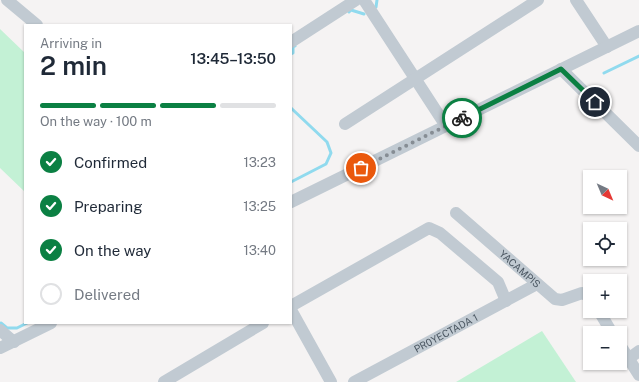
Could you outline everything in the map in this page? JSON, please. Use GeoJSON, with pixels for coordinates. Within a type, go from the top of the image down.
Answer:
{"type":"FeatureCollection","features":[{"type":"Feature","properties":{"kind":"street"},"geometry":{"type":"LineString","coordinates":[[7,0],[36,24]]}},
{"type":"Feature","properties":{"kind":"street"},"geometry":{"type":"LineString","coordinates":[[292,41],[356,0]]}},
{"type":"Feature","properties":{"kind":"street"},"geometry":{"type":"LineString","coordinates":[[364,0],[446,126]]}},
{"type":"Feature","properties":{"kind":"street"},"geometry":{"type":"LineString","coordinates":[[345,124],[538,0]]}},
{"type":"Feature","properties":{"kind":"street"},"geometry":{"type":"LineString","coordinates":[[576,0],[607,47]]}},
{"type":"Feature","properties":{"kind":"street"},"geometry":{"type":"LineString","coordinates":[[292,202],[639,31]]}},
{"type":"Feature","properties":{"kind":"street"},"geometry":{"type":"LineString","coordinates":[[561,69],[639,146]]}},
{"type":"Feature","properties":{"kind":"street","name":"YACAMPIS"},"geometry":{"type":"LineString","coordinates":[[456,213],[555,300],[562,300],[583,294]]}},
{"type":"Feature","properties":{"kind":"street"},"geometry":{"type":"LineString","coordinates":[[292,305],[429,228],[440,233],[498,282],[506,300]]}},
{"type":"Feature","properties":{"kind":"street","name":"PR0YECTADA 1"},"geometry":{"type":"LineString","coordinates":[[354,382],[537,284]]}},
{"type":"Feature","properties":{"kind":"street"},"geometry":{"type":"LineString","coordinates":[[292,312],[331,382]]}},
{"type":"Feature","properties":{"kind":"street"},"geometry":{"type":"LineString","coordinates":[[0,348],[49,324]]}},
{"type":"Feature","properties":{"kind":"street"},"geometry":{"type":"LineString","coordinates":[[164,382],[261,324]]}},
{"type":"Feature","properties":{"kind":"street"},"geometry":{"type":"LineString","coordinates":[[0,330],[14,342]]}},
{"type":"Feature","properties":{"kind":"street"},"geometry":{"type":"LineString","coordinates":[[639,351],[628,359],[639,375]]}},
{"type":"Feature","properties":{"kind":"green space"},"geometry":{"type":"Polygon","coordinates":[[[0,29],[24,52],[24,191],[0,168],[0,29]]]}},
{"type":"Feature","properties":{"kind":"green space"},"geometry":{"type":"Polygon","coordinates":[[[542,331],[576,382],[456,382],[542,331]]]}},
{"type":"Feature","properties":{"kind":"waterway"},"geometry":{"type":"LineString","coordinates":[[376,7],[377,0]]}},
{"type":"Feature","properties":{"kind":"waterway"},"geometry":{"type":"LineString","coordinates":[[349,12],[351,10],[364,14]]}},
{"type":"Feature","properties":{"kind":"waterway"},"geometry":{"type":"LineString","coordinates":[[292,54],[293,47],[295,46]]}},
{"type":"Feature","properties":{"kind":"waterway"},"geometry":{"type":"LineString","coordinates":[[604,73],[639,56]]}},
{"type":"Feature","properties":{"kind":"waterway"},"geometry":{"type":"LineString","coordinates":[[292,109],[327,142],[331,153],[326,164],[292,181]]}},
{"type":"Feature","properties":{"kind":"waterway"},"geometry":{"type":"LineString","coordinates":[[1,323],[7,328],[17,328],[25,324]]}},
{"type":"Feature","properties":{"kind":"way so far"},"geometry":{"type":"LineString","coordinates":[[361,168],[462,118]]}},
{"type":"Feature","properties":{"kind":"route"},"geometry":{"type":"LineString","coordinates":[[462,118],[561,69],[595,102]]}}]}
